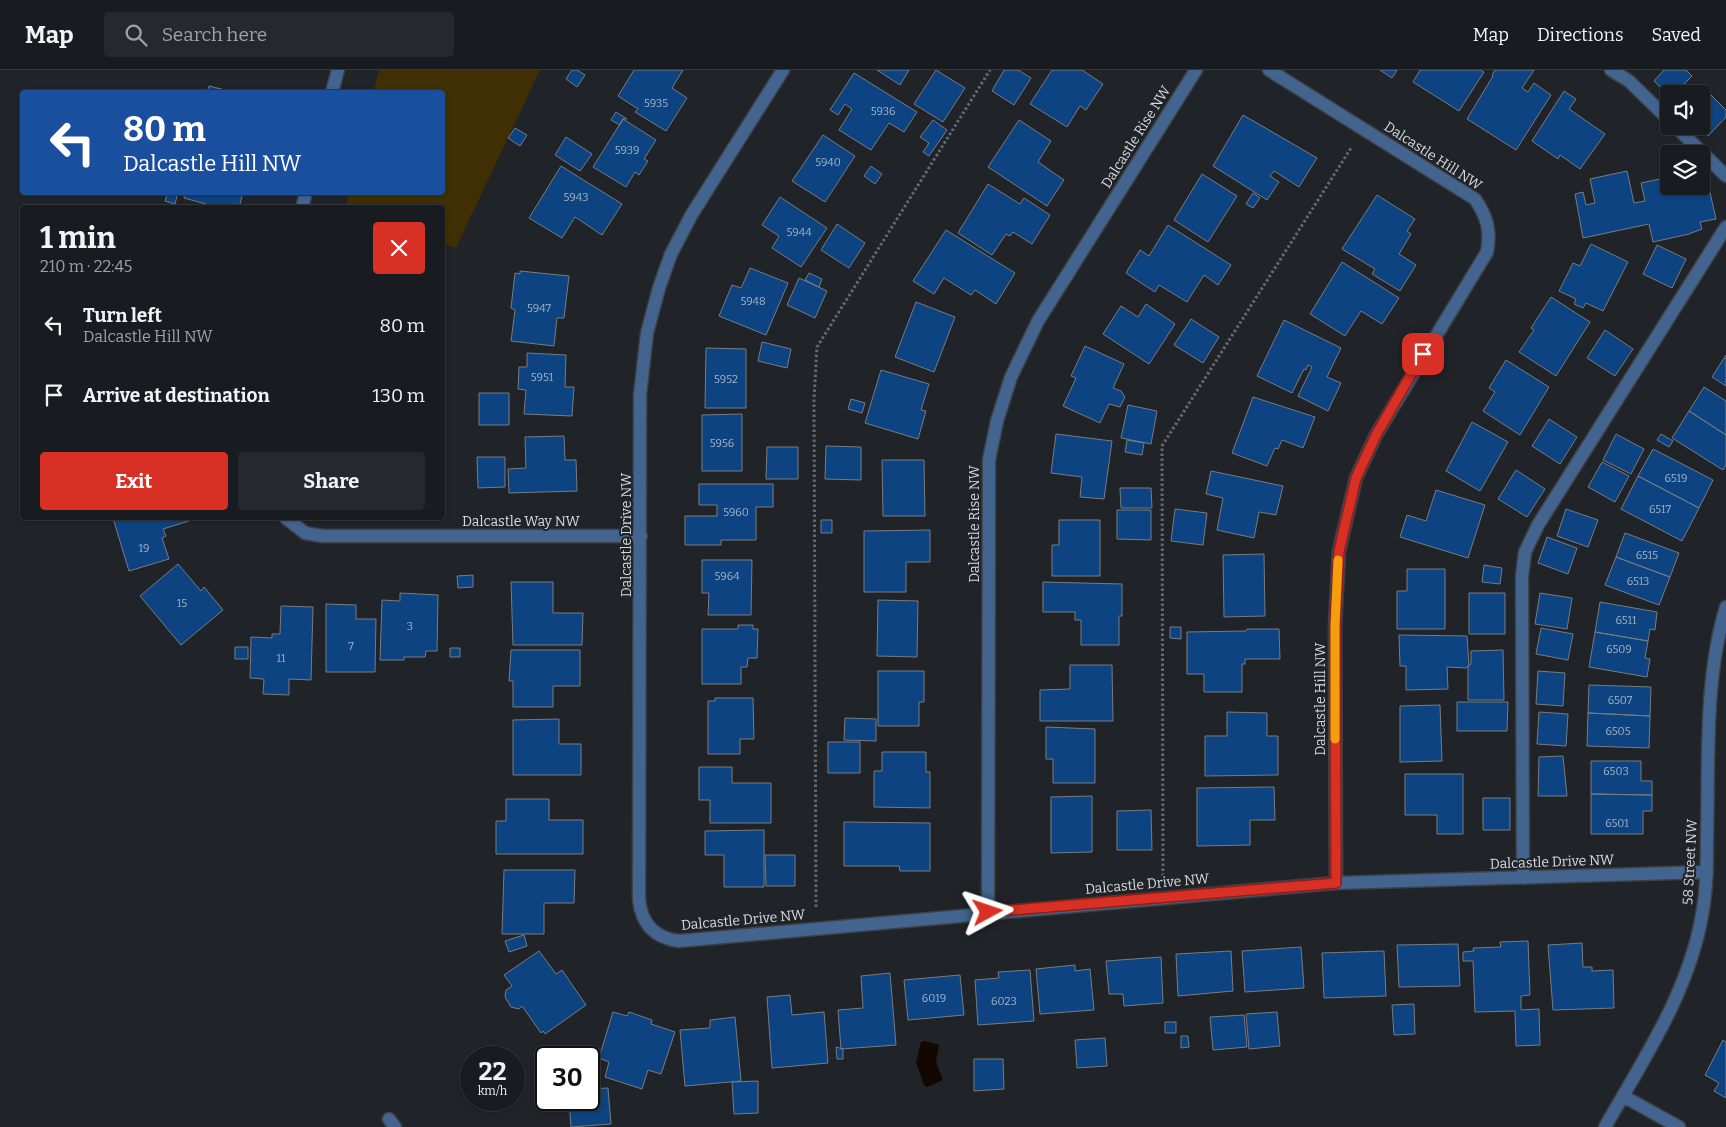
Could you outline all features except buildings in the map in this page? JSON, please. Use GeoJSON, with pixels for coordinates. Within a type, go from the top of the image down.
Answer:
{"type":"FeatureCollection","features":[{"type":"Feature","properties":{"kind":"street"},"geometry":{"type":"LineString","coordinates":[[333,90],[338,70]]}},
{"type":"Feature","properties":{"kind":"street","name":"Dalcastle Drive NW"},"geometry":{"type":"LineString","coordinates":[[783,70],[692,214],[671,254],[659,288],[647,333],[640,395],[640,898],[644,922],[652,931],[660,936],[679,941],[988,912],[1336,883],[1707,872]]}},
{"type":"Feature","properties":{"kind":"street","name":"Dalcastle Rise NW"},"geometry":{"type":"LineString","coordinates":[[988,912],[989,460],[997,421],[1011,377],[1038,321],[1196,70]]}},
{"type":"Feature","properties":{"kind":"street","name":"Dalcastle Hill NW"},"geometry":{"type":"LineString","coordinates":[[1269,70],[1474,199],[1484,211],[1490,239],[1487,252],[1376,435],[1356,478],[1339,551],[1335,626],[1336,883]]}},
{"type":"Feature","properties":{"kind":"street"},"geometry":{"type":"LineString","coordinates":[[1611,70],[1629,81],[1660,111]]}},
{"type":"Feature","properties":{"kind":"street"},"geometry":{"type":"LineString","coordinates":[[1684,135],[1726,176]]}},
{"type":"Feature","properties":{"kind":"street"},"geometry":{"type":"LineString","coordinates":[[1523,878],[1522,576],[1525,552],[1543,516],[1726,227]]}},
{"type":"Feature","properties":{"kind":"street","name":"Dalcastle Way NW"},"geometry":{"type":"LineString","coordinates":[[289,520],[305,533],[322,536],[641,536]]}},
{"type":"Feature","properties":{"kind":"street","name":"58 Street NW"},"geometry":{"type":"LineString","coordinates":[[1606,1127],[1682,985],[1702,915],[1707,872],[1710,717],[1714,660],[1726,607]]}},
{"type":"Feature","properties":{"kind":"street"},"geometry":{"type":"LineString","coordinates":[[1623,1096],[1679,1127]]}},
{"type":"Feature","properties":{"kind":"path"},"geometry":{"type":"LineString","coordinates":[[816,907],[814,400],[816,347],[990,70]]}},
{"type":"Feature","properties":{"kind":"path"},"geometry":{"type":"LineString","coordinates":[[1163,876],[1162,446],[1351,148]]}},
{"type":"Feature","properties":{"kind":"shaded area"},"geometry":{"type":"Polygon","coordinates":[[[379,70],[540,70],[456,248],[445,245],[445,205],[346,205],[349,195],[445,195],[445,90],[374,90],[379,70]]]}},
{"type":"Feature","properties":{"kind":"shaded area"},"geometry":{"type":"Polygon","coordinates":[[[925,1041],[939,1045],[936,1062],[943,1080],[927,1087],[924,1085],[916,1062],[921,1042],[925,1041]]]}},
{"type":"Feature","properties":{"kind":"slow traffic"},"geometry":{"type":"LineString","coordinates":[[1335,739],[1335,626],[1338,560]]}},
{"type":"Feature","properties":{"kind":"route"},"geometry":{"type":"LineString","coordinates":[[988,912],[1336,883],[1335,626],[1339,551],[1356,478],[1376,435],[1423,354]]}}]}
